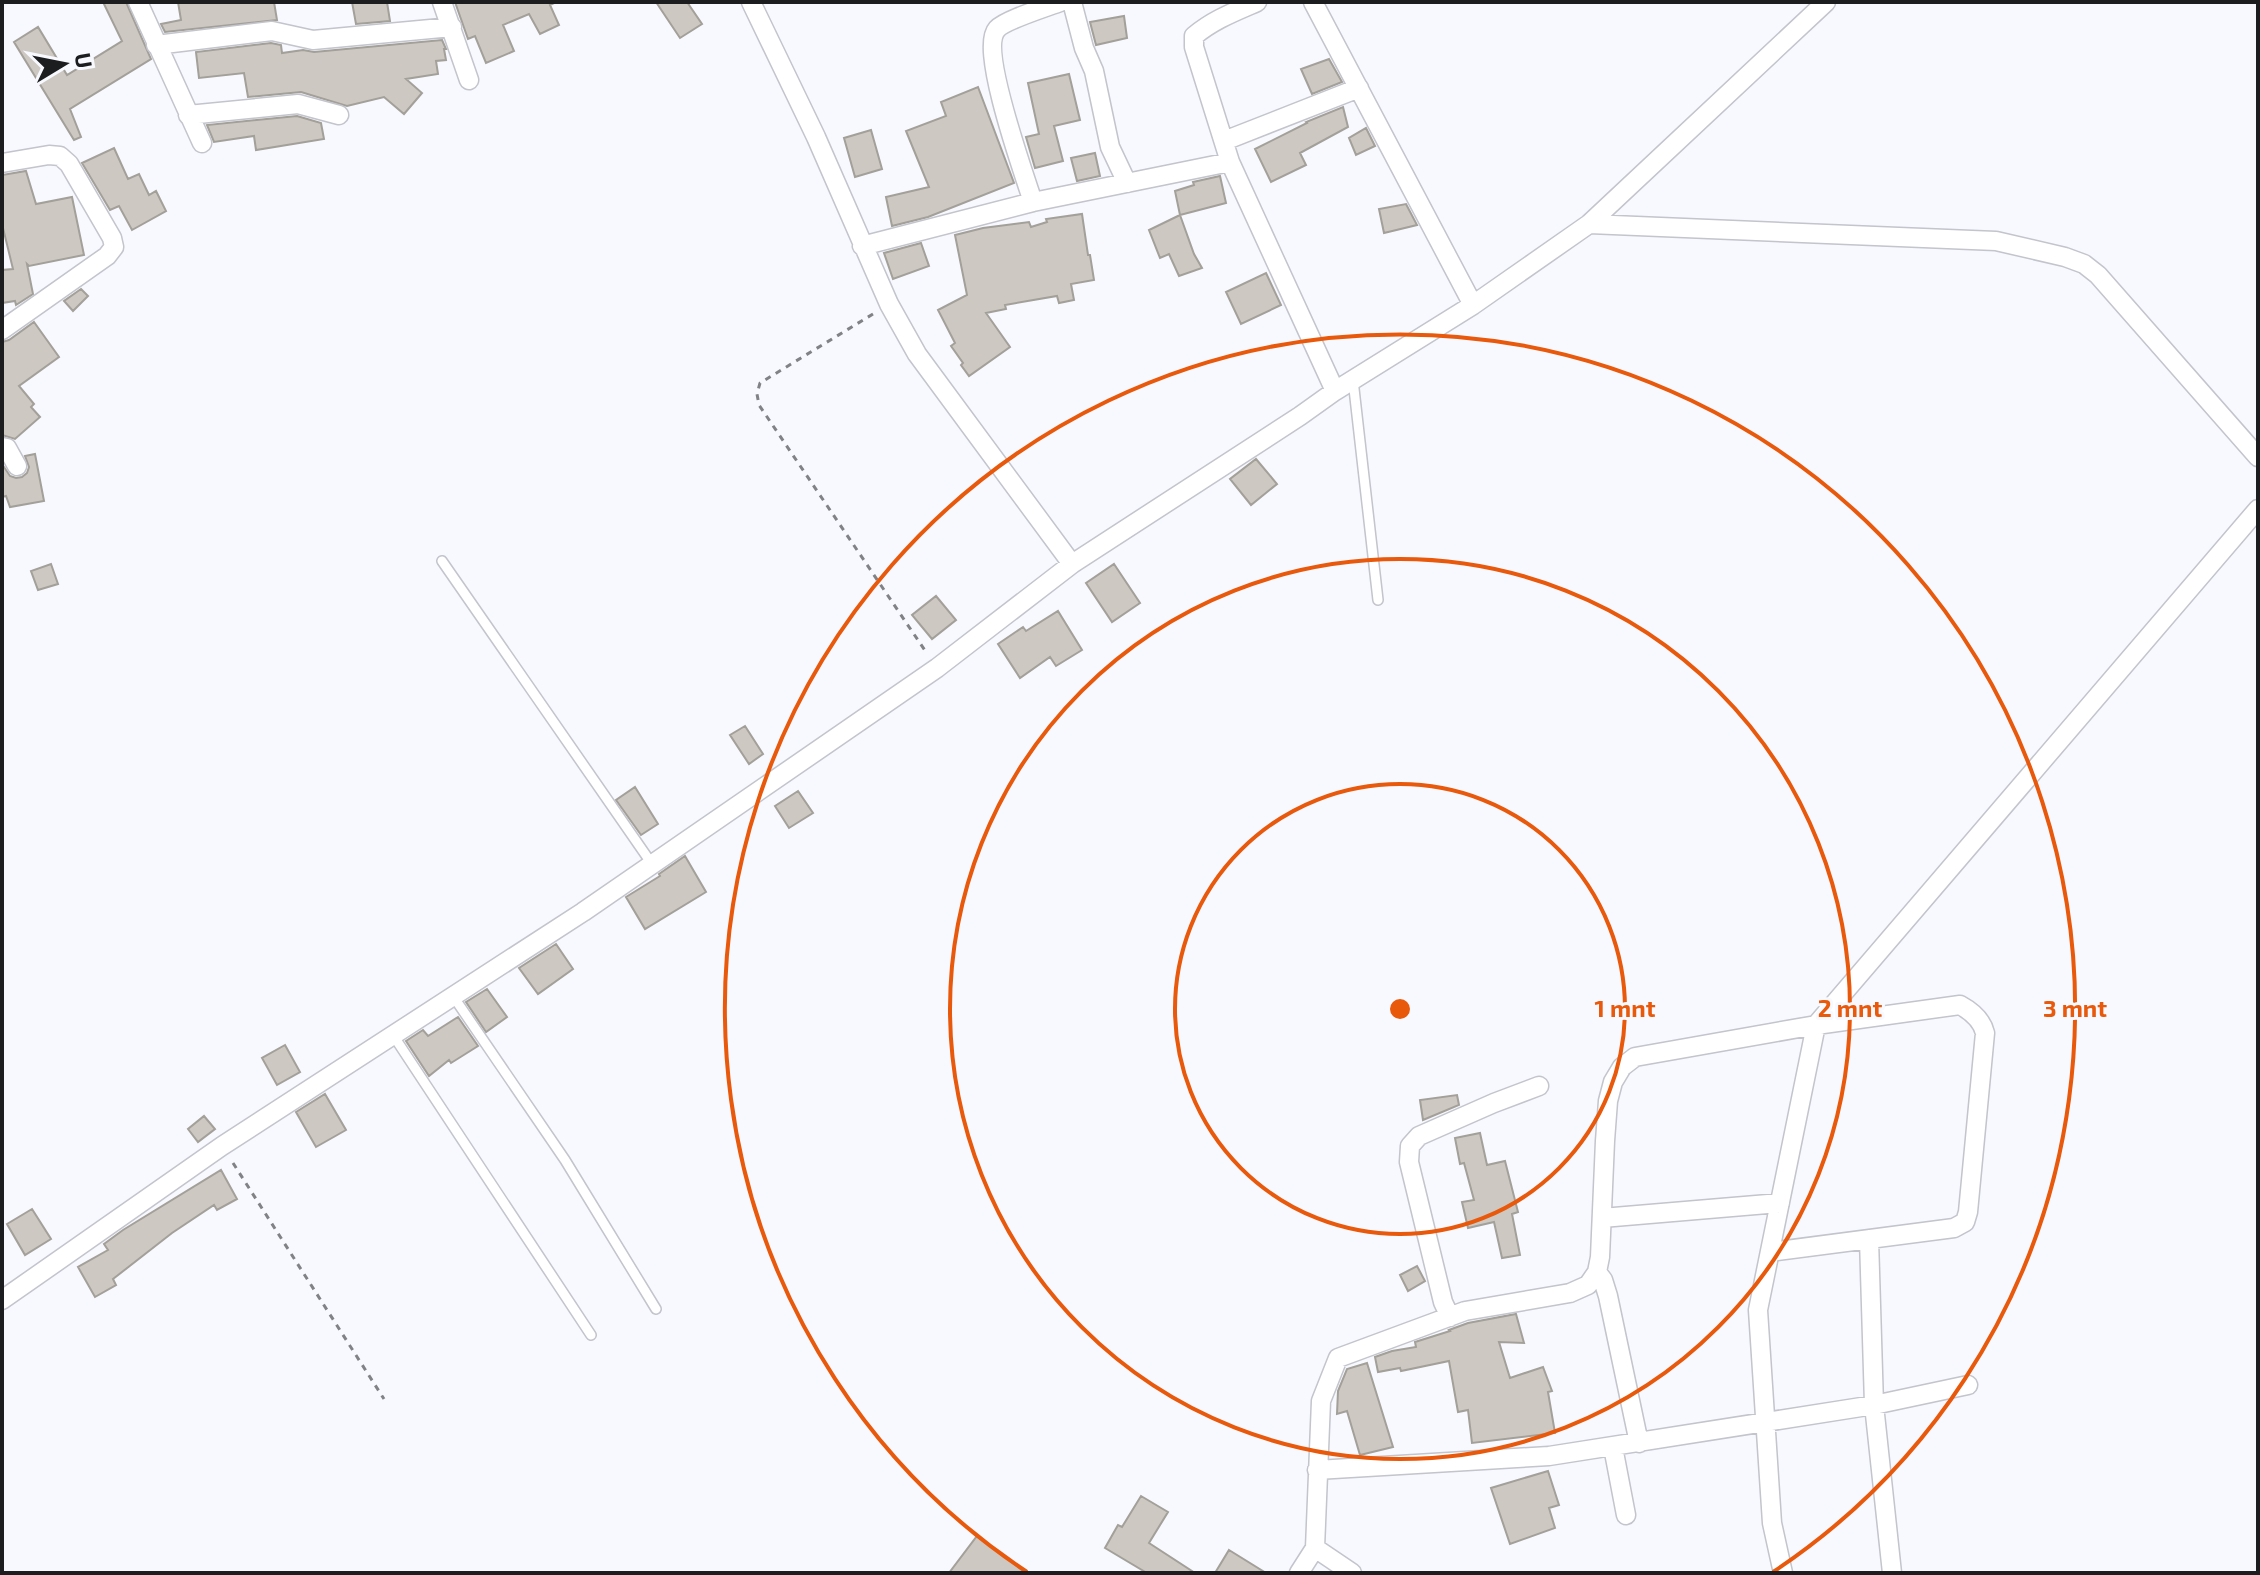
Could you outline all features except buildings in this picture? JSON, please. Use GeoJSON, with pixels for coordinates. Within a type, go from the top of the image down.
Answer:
{"type":"FeatureCollection","features":[{"type":"Feature","properties":{"kind":"street"},"geometry":{"type":"LineString","coordinates":[[138,2],[202,143]]}},
{"type":"Feature","properties":{"kind":"street"},"geometry":{"type":"LineString","coordinates":[[442,2],[469,80]]}},
{"type":"Feature","properties":{"kind":"street"},"geometry":{"type":"LineString","coordinates":[[751,2],[816,137],[889,304],[917,354],[1072,564]]}},
{"type":"Feature","properties":{"kind":"street"},"geometry":{"type":"LineString","coordinates":[[1033,202],[1000,94],[993,64],[992,38],[998,28],[1060,2]]}},
{"type":"Feature","properties":{"kind":"street"},"geometry":{"type":"LineString","coordinates":[[1072,2],[1084,48],[1094,71],[1110,147],[1127,183]]}},
{"type":"Feature","properties":{"kind":"street"},"geometry":{"type":"LineString","coordinates":[[1257,2],[1217,19],[1194,36],[1194,47],[1230,162],[1335,391]]}},
{"type":"Feature","properties":{"kind":"street"},"geometry":{"type":"LineString","coordinates":[[1313,2],[1473,305]]}},
{"type":"Feature","properties":{"kind":"street"},"geometry":{"type":"LineString","coordinates":[[2,1300],[222,1146],[583,912],[937,668],[1072,564],[1335,391],[1473,305],[1589,224],[1826,2]]}},
{"type":"Feature","properties":{"kind":"street"},"geometry":{"type":"LineString","coordinates":[[156,45],[272,31],[313,40],[452,27]]}},
{"type":"Feature","properties":{"kind":"street"},"geometry":{"type":"LineString","coordinates":[[1224,141],[1359,88]]}},
{"type":"Feature","properties":{"kind":"street"},"geometry":{"type":"LineString","coordinates":[[188,115],[298,104],[339,115]]}},
{"type":"Feature","properties":{"kind":"street"},"geometry":{"type":"LineString","coordinates":[[2,163],[60,156],[69,164],[112,238],[114,247],[107,256],[2,330]]}},
{"type":"Feature","properties":{"kind":"street"},"geometry":{"type":"LineString","coordinates":[[862,246],[1033,202],[1230,162]]}},
{"type":"Feature","properties":{"kind":"street"},"geometry":{"type":"LineString","coordinates":[[1589,224],[1996,241],[2065,257],[2091,269],[2258,457]]}},
{"type":"Feature","properties":{"kind":"street"},"geometry":{"type":"LineString","coordinates":[[2,447],[7,448],[17,466]]}},
{"type":"Feature","properties":{"kind":"street"},"geometry":{"type":"LineString","coordinates":[[1783,1573],[1772,1523],[1758,1310],[1816,1025],[2258,509]]}},
{"type":"Feature","properties":{"kind":"street"},"geometry":{"type":"LineString","coordinates":[[1299,1573],[1315,1548],[1321,1401],[1338,1358],[1465,1311],[1570,1293],[1588,1285],[1597,1272],[1608,1101],[1613,1082],[1622,1067],[1635,1057],[1816,1025],[1960,1005],[1971,1011],[1984,1026],[1965,1222],[1954,1228],[1770,1252]]}},
{"type":"Feature","properties":{"kind":"street"},"geometry":{"type":"LineString","coordinates":[[1450,1317],[1443,1302],[1409,1162],[1410,1146],[1419,1136],[1539,1086]]}},
{"type":"Feature","properties":{"kind":"street"},"geometry":{"type":"LineString","coordinates":[[1602,1218],[1780,1203]]}},
{"type":"Feature","properties":{"kind":"street"},"geometry":{"type":"LineString","coordinates":[[1869,1239],[1874,1405],[1892,1573]]}},
{"type":"Feature","properties":{"kind":"street"},"geometry":{"type":"LineString","coordinates":[[1597,1272],[1608,1296],[1639,1443]]}},
{"type":"Feature","properties":{"kind":"street"},"geometry":{"type":"LineString","coordinates":[[1317,1470],[1549,1456],[1874,1405],[1968,1385]]}},
{"type":"Feature","properties":{"kind":"street"},"geometry":{"type":"LineString","coordinates":[[1613,1447],[1626,1515]]}},
{"type":"Feature","properties":{"kind":"street"},"geometry":{"type":"LineString","coordinates":[[1315,1548],[1352,1573]]}},
{"type":"Feature","properties":{"kind":"lane"},"geometry":{"type":"LineString","coordinates":[[1353,380],[1378,600]]}},
{"type":"Feature","properties":{"kind":"lane"},"geometry":{"type":"LineString","coordinates":[[442,561],[652,864]]}},
{"type":"Feature","properties":{"kind":"lane"},"geometry":{"type":"LineString","coordinates":[[453,996],[565,1160],[656,1309]]}},
{"type":"Feature","properties":{"kind":"lane"},"geometry":{"type":"LineString","coordinates":[[393,1035],[591,1335]]}},
{"type":"Feature","properties":{"kind":"path"},"geometry":{"type":"LineString","coordinates":[[889,304],[760,383],[757,394],[759,405],[937,668]]}},
{"type":"Feature","properties":{"kind":"path"},"geometry":{"type":"LineString","coordinates":[[222,1146],[384,1399]]}}]}
